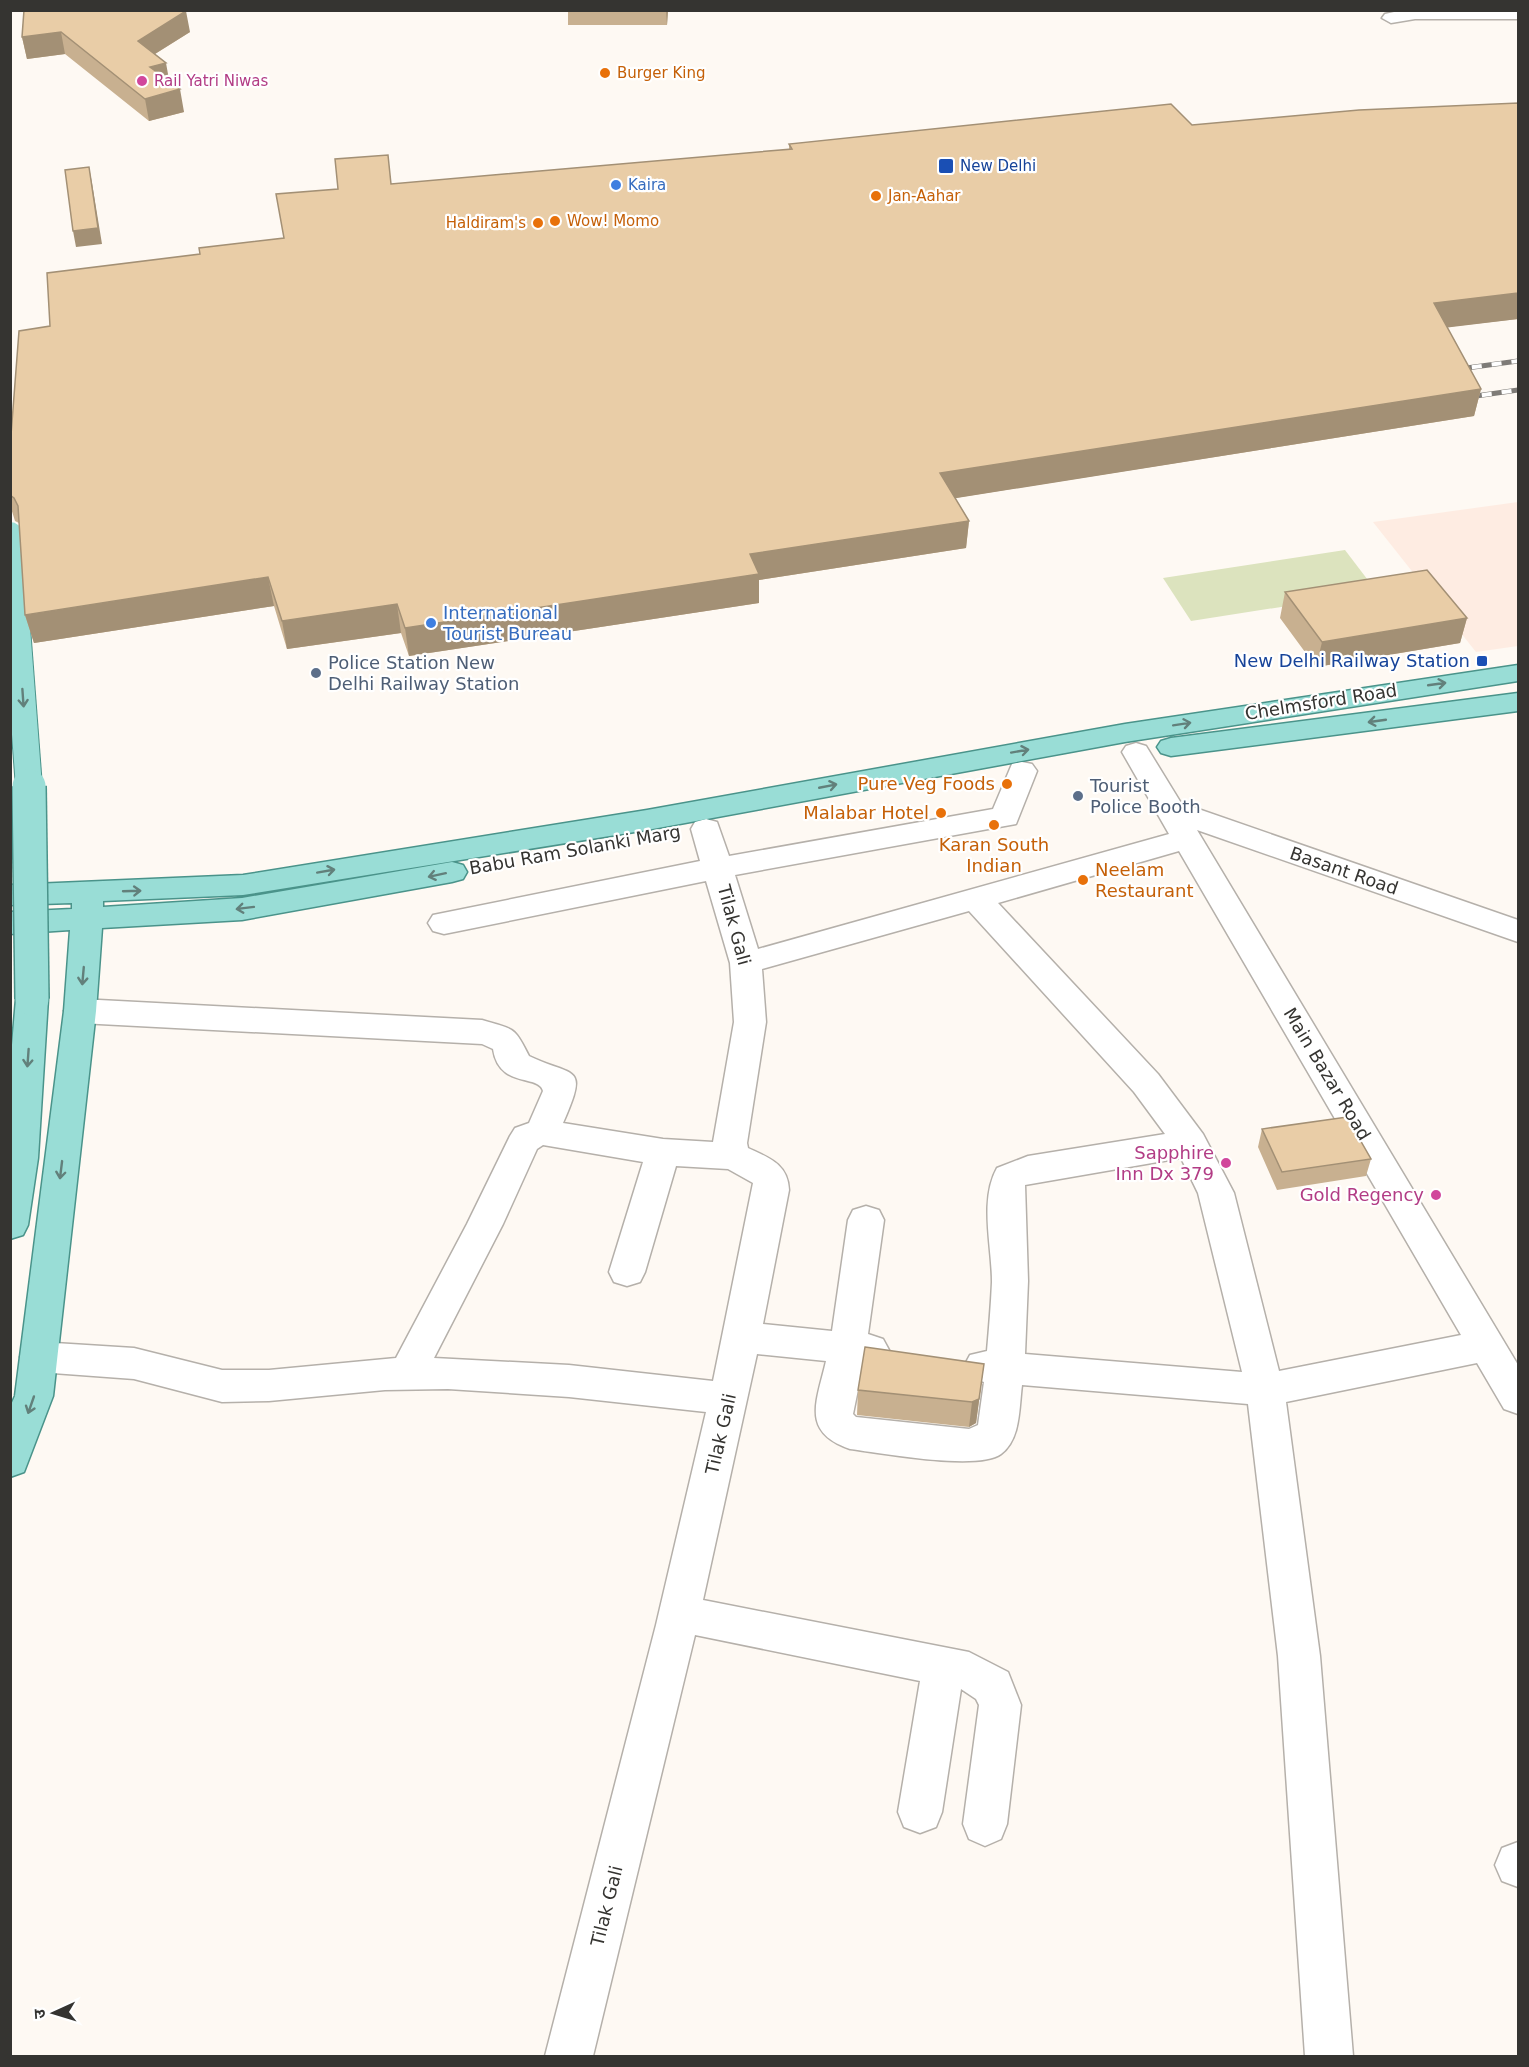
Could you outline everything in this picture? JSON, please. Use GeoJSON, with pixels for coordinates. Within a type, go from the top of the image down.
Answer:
{"type":"FeatureCollection","features":[{"type":"Feature","properties":{"kind":"main road"},"geometry":{"type":"LineString","coordinates":[[10,535],[29,778],[32,999],[21,1158],[10,1225]]}},
{"type":"Feature","properties":{"kind":"main road","name":"Chelmsford Road"},"geometry":{"type":"LineString","coordinates":[[1130,742],[1518,673]]}},
{"type":"Feature","properties":{"kind":"main road","name":"Chelmsford Road"},"geometry":{"type":"LineString","coordinates":[[1130,742],[1518,702]]}},
{"type":"Feature","properties":{"kind":"main road","name":"Babu Ram Solanki Marg"},"geometry":{"type":"LineString","coordinates":[[10,895],[88,905],[242,909],[399,883],[516,858],[706,828],[1022,771],[1130,742]]}},
{"type":"Feature","properties":{"kind":"main road","name":"Babu Ram Solanki Marg"},"geometry":{"type":"LineString","coordinates":[[10,923],[88,905],[243,885],[510,840],[1130,742]]}},
{"type":"Feature","properties":{"kind":"main road"},"geometry":{"type":"LineString","coordinates":[[10,1460],[34,1396],[80,1011],[88,905]]}},
{"type":"Feature","properties":{"kind":"street"},"geometry":{"type":"LineString","coordinates":[[1391,18],[1415,14],[1518,14]]}},
{"type":"Feature","properties":{"kind":"street","name":"Main Bazar Road"},"geometry":{"type":"LineString","coordinates":[[1130,742],[1489,1345],[1518,1398]]}},
{"type":"Feature","properties":{"kind":"street"},"geometry":{"type":"LineString","coordinates":[[444,923],[718,868],[1005,817],[1022,771]]}},
{"type":"Feature","properties":{"kind":"street","name":"Basant Road"},"geometry":{"type":"LineString","coordinates":[[1170,810],[1518,931]]}},
{"type":"Feature","properties":{"kind":"street","name":"Tilak Gali"},"geometry":{"type":"LineString","coordinates":[[569,2056],[681,1614],[743,1337],[771,1179],[763,1170],[732,1156],[730,1143],[750,1022],[746,963],[734,915],[706,828]]}},
{"type":"Feature","properties":{"kind":"street"},"geometry":{"type":"LineString","coordinates":[[746,963],[974,897],[1188,839]]}},
{"type":"Feature","properties":{"kind":"street"},"geometry":{"type":"LineString","coordinates":[[974,897],[1146,1083],[1191,1143],[1216,1193],[1265,1390],[1299,1656],[1329,2056]]}},
{"type":"Feature","properties":{"kind":"street"},"geometry":{"type":"LineString","coordinates":[[80,1011],[482,1032],[500,1038],[508,1044],[511,1060],[518,1066],[555,1077],[560,1083],[560,1091],[542,1131]]}},
{"type":"Feature","properties":{"kind":"street"},"geometry":{"type":"LineString","coordinates":[[407,1373],[485,1224],[527,1137],[542,1131],[663,1152],[732,1156]]}},
{"type":"Feature","properties":{"kind":"street"},"geometry":{"type":"LineString","coordinates":[[866,1220],[848,1347],[834,1414],[839,1427],[850,1433],[969,1446],[987,1443],[997,1431],[1005,1369],[1010,1281],[1006,1197],[1009,1177],[1028,1169],[1191,1143]]}},
{"type":"Feature","properties":{"kind":"street"},"geometry":{"type":"LineString","coordinates":[[627,1272],[663,1152]]}},
{"type":"Feature","properties":{"kind":"street"},"geometry":{"type":"LineString","coordinates":[[743,1337],[904,1355]]}},
{"type":"Feature","properties":{"kind":"street"},"geometry":{"type":"LineString","coordinates":[[949,1361],[1005,1369],[1265,1390],[1489,1345]]}},
{"type":"Feature","properties":{"kind":"street"},"geometry":{"type":"LineString","coordinates":[[39,1357],[103,1359],[150,1366],[218,1386],[267,1388],[364,1375],[407,1373],[498,1375],[729,1399]]}},
{"type":"Feature","properties":{"kind":"street"},"geometry":{"type":"LineString","coordinates":[[681,1614],[969,1671],[993,1686],[1000,1706],[985,1824]]}},
{"type":"Feature","properties":{"kind":"street"},"geometry":{"type":"LineString","coordinates":[[920,1812],[943,1666]]}},
{"type":"Feature","properties":{"kind":"shaded area"},"geometry":{"type":"Polygon","coordinates":[[[1518,502],[1518,646],[1476,652],[1373,522],[1518,502]]]}},
{"type":"Feature","properties":{"kind":"green space"},"geometry":{"type":"Polygon","coordinates":[[[1345,550],[1377,592],[1191,621],[1163,578],[1345,550]]]}},
{"type":"Feature","properties":{"kind":"building"},"geometry":{"type":"Polygon","coordinates":[[[24,10],[186,11],[138,41],[166,63],[150,67],[180,89],[145,99],[61,32],[22,37],[24,10]]]}},
{"type":"Feature","properties":{"kind":"building"},"geometry":{"type":"Polygon","coordinates":[[[1518,103],[1518,293],[1434,303],[1481,389],[940,473],[969,521],[750,554],[759,574],[405,628],[397,604],[282,621],[268,577],[25,615],[18,506],[10,495],[10,448],[19,331],[50,326],[47,273],[200,254],[199,248],[284,238],[276,194],[338,189],[335,159],[388,155],[391,184],[792,149],[789,144],[1171,104],[1192,125],[1359,110],[1518,103]]]}},
{"type":"Feature","properties":{"kind":"building"},"geometry":{"type":"Polygon","coordinates":[[[89,167],[98,228],[73,231],[65,170],[89,167]]]}},
{"type":"Feature","properties":{"kind":"building"},"geometry":{"type":"Polygon","coordinates":[[[1427,570],[1467,618],[1322,642],[1285,592],[1427,570]]]}},
{"type":"Feature","properties":{"kind":"building"},"geometry":{"type":"Polygon","coordinates":[[[1347,1117],[1371,1159],[1282,1172],[1262,1129],[1347,1117]]]}},
{"type":"Feature","properties":{"kind":"building"},"geometry":{"type":"Polygon","coordinates":[[[865,1347],[984,1364],[979,1399],[972,1402],[858,1390],[865,1347]]]}},
{"type":"Feature","properties":{"kind":"railway"},"geometry":{"type":"LineString","coordinates":[[1452,370],[1518,361]]}},
{"type":"Feature","properties":{"kind":"railway"},"geometry":{"type":"LineString","coordinates":[[1462,398],[1518,390]]}},
{"type":"Feature","properties":{"kind":"railway"},"geometry":{"type":"LineString","coordinates":[[10,565],[37,561]]}},
{"type":"Feature","properties":{"kind":"railway"},"geometry":{"type":"LineString","coordinates":[[10,601],[42,597]]}},
{"type":"Feature","properties":{"kind":"place","name":"Burger King"},"geometry":{"type":"Point","coordinates":[605,73]}},
{"type":"Feature","properties":{"kind":"place","name":"Rail Yatri Niwas"},"geometry":{"type":"Point","coordinates":[142,81]}},
{"type":"Feature","properties":{"kind":"place","name":"New Delhi"},"geometry":{"type":"Point","coordinates":[946,166]}},
{"type":"Feature","properties":{"kind":"place","name":"Kaira"},"geometry":{"type":"Point","coordinates":[616,185]}},
{"type":"Feature","properties":{"kind":"place","name":"Jan-Aahar"},"geometry":{"type":"Point","coordinates":[876,196]}},
{"type":"Feature","properties":{"kind":"place","name":"Wow! Momo"},"geometry":{"type":"Point","coordinates":[555,221]}},
{"type":"Feature","properties":{"kind":"place","name":"Haldiram's"},"geometry":{"type":"Point","coordinates":[538,223]}},
{"type":"Feature","properties":{"kind":"place","name":"International Tourist Bureau"},"geometry":{"type":"Point","coordinates":[431,623]}},
{"type":"Feature","properties":{"kind":"place","name":"New Delhi Railway Station"},"geometry":{"type":"Point","coordinates":[1482,661]}},
{"type":"Feature","properties":{"kind":"place","name":"Police Station New Delhi Railway Station"},"geometry":{"type":"Point","coordinates":[316,673]}},
{"type":"Feature","properties":{"kind":"place","name":"Pure Veg Foods"},"geometry":{"type":"Point","coordinates":[1007,784]}},
{"type":"Feature","properties":{"kind":"place","name":"Tourist Police Booth"},"geometry":{"type":"Point","coordinates":[1078,796]}},
{"type":"Feature","properties":{"kind":"place","name":"Malabar Hotel"},"geometry":{"type":"Point","coordinates":[941,813]}},
{"type":"Feature","properties":{"kind":"place","name":"Karan South Indian"},"geometry":{"type":"Point","coordinates":[994,825]}},
{"type":"Feature","properties":{"kind":"place","name":"Neelam Restaurant"},"geometry":{"type":"Point","coordinates":[1083,880]}},
{"type":"Feature","properties":{"kind":"place","name":"Sapphire Inn Dx 379"},"geometry":{"type":"Point","coordinates":[1226,1163]}},
{"type":"Feature","properties":{"kind":"place","name":"Gold Regency"},"geometry":{"type":"Point","coordinates":[1436,1195]}}]}
